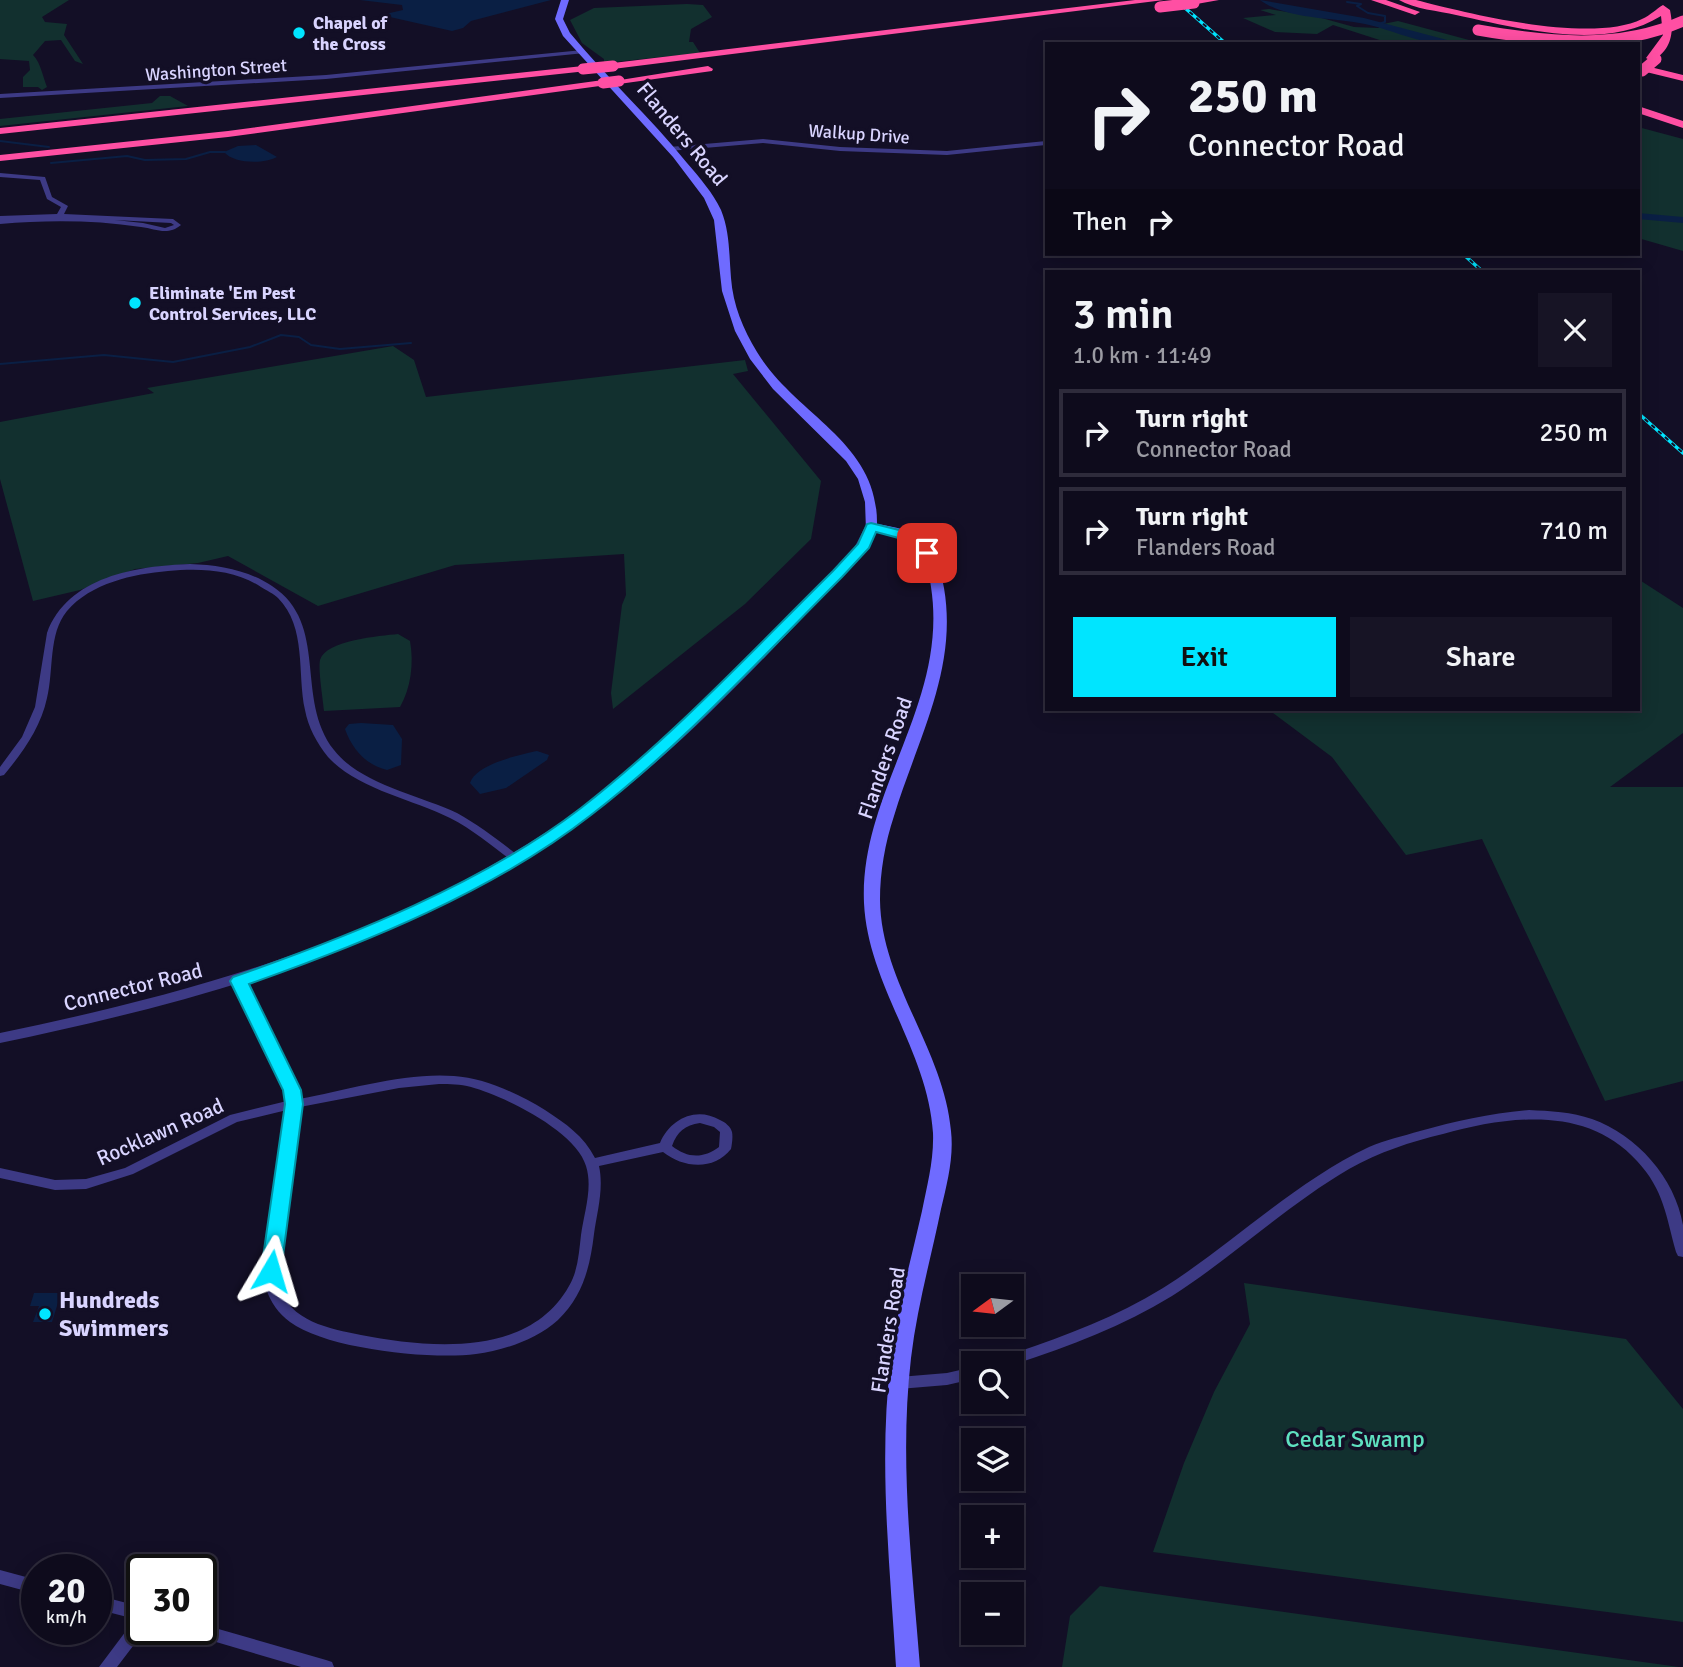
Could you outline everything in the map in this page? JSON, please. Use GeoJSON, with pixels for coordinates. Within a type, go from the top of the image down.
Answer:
{"type":"FeatureCollection","features":[{"type":"Feature","properties":{"kind":"highway"},"geometry":{"type":"LineString","coordinates":[[0,131],[613,66],[1157,3],[1214,0]]}},
{"type":"Feature","properties":{"kind":"highway"},"geometry":{"type":"LineString","coordinates":[[1376,0],[1455,24]]}},
{"type":"Feature","properties":{"kind":"highway"},"geometry":{"type":"LineString","coordinates":[[1385,0],[1549,42]]}},
{"type":"Feature","properties":{"kind":"highway"},"geometry":{"type":"LineString","coordinates":[[1404,0],[1570,42]]}},
{"type":"Feature","properties":{"kind":"highway"},"geometry":{"type":"LineString","coordinates":[[1658,0],[1683,28]]}},
{"type":"Feature","properties":{"kind":"highway"},"geometry":{"type":"LineString","coordinates":[[840,51],[1157,3]]}},
{"type":"Feature","properties":{"kind":"highway"},"geometry":{"type":"LineString","coordinates":[[1436,8],[1529,26],[1587,30],[1636,25],[1667,8]]}},
{"type":"Feature","properties":{"kind":"highway"},"geometry":{"type":"LineString","coordinates":[[1640,68],[1653,59],[1668,40],[1667,8]]}},
{"type":"Feature","properties":{"kind":"highway"},"geometry":{"type":"LineString","coordinates":[[1474,29],[1546,39],[1601,40],[1648,34],[1683,21]]}},
{"type":"Feature","properties":{"kind":"highway"},"geometry":{"type":"LineString","coordinates":[[1640,59],[1683,70]]}},
{"type":"Feature","properties":{"kind":"highway"},"geometry":{"type":"LineString","coordinates":[[0,158],[228,134],[721,67]]}},
{"type":"Feature","properties":{"kind":"highway"},"geometry":{"type":"LineString","coordinates":[[1640,69],[1683,77]]}},
{"type":"Feature","properties":{"kind":"highway"},"geometry":{"type":"LineString","coordinates":[[1640,112],[1683,126]]}},
{"type":"Feature","properties":{"kind":"main road","name":"Flanders Road"},"geometry":{"type":"LineString","coordinates":[[565,0],[559,14],[560,23],[578,48],[669,149],[716,209],[727,291],[739,330],[778,389],[858,465],[871,492],[871,527],[910,537],[923,546],[937,579],[943,617],[939,664],[883,829],[872,889],[876,933],[926,1060],[937,1096],[942,1133],[936,1191],[907,1316],[899,1383],[896,1487],[908,1667]]}},
{"type":"Feature","properties":{"kind":"street","name":"Washington Street"},"geometry":{"type":"LineString","coordinates":[[558,53],[578,48]]}},
{"type":"Feature","properties":{"kind":"street","name":"Washington Street"},"geometry":{"type":"LineString","coordinates":[[0,96],[343,76],[558,53],[578,48]]}},
{"type":"Feature","properties":{"kind":"street","name":"Walkup Drive"},"geometry":{"type":"LineString","coordinates":[[669,149],[763,141],[837,148],[947,153],[1045,143]]}},
{"type":"Feature","properties":{"kind":"street"},"geometry":{"type":"LineString","coordinates":[[0,175],[43,178],[49,198],[65,206],[60,218]]}},
{"type":"Feature","properties":{"kind":"street"},"geometry":{"type":"LineString","coordinates":[[0,220],[60,218],[173,221],[178,225],[165,231],[141,225],[60,218]]}},
{"type":"Feature","properties":{"kind":"street","name":"Connector Road"},"geometry":{"type":"LineString","coordinates":[[0,1038],[140,1009],[239,981],[373,930],[515,858],[585,813],[662,748],[856,556],[871,527]]}},
{"type":"Feature","properties":{"kind":"street"},"geometry":{"type":"LineString","coordinates":[[0,774],[31,729],[43,696],[51,633],[55,621],[71,602],[113,579],[146,570],[216,568],[265,584],[289,602],[301,626],[309,719],[333,757],[368,780],[457,817],[515,858]]}},
{"type":"Feature","properties":{"kind":"street"},"geometry":{"type":"LineString","coordinates":[[239,981],[292,1090],[294,1104],[274,1247],[273,1288],[279,1305],[297,1321],[332,1335],[456,1351],[482,1349],[534,1330],[557,1314],[573,1292],[583,1270],[593,1185],[592,1163],[665,1147],[682,1159],[706,1160],[725,1149],[726,1132],[709,1120],[686,1120],[671,1131],[665,1147]]}},
{"type":"Feature","properties":{"kind":"street","name":"Rocklawn Road"},"geometry":{"type":"LineString","coordinates":[[0,1173],[55,1185],[86,1184],[129,1171],[234,1118],[294,1104],[430,1081],[474,1083],[494,1088],[568,1133],[583,1147],[592,1163]]}},
{"type":"Feature","properties":{"kind":"street"},"geometry":{"type":"LineString","coordinates":[[1024,1355],[1117,1319],[1165,1293],[1342,1168],[1374,1150],[1483,1117],[1536,1112],[1561,1115],[1588,1123],[1616,1138],[1638,1155],[1664,1188],[1683,1252]]}},
{"type":"Feature","properties":{"kind":"street"},"geometry":{"type":"LineString","coordinates":[[899,1383],[961,1376]]}},
{"type":"Feature","properties":{"kind":"street"},"geometry":{"type":"LineString","coordinates":[[0,1577],[21,1583]]}},
{"type":"Feature","properties":{"kind":"street"},"geometry":{"type":"LineString","coordinates":[[217,1636],[326,1667]]}},
{"type":"Feature","properties":{"kind":"street"},"geometry":{"type":"LineString","coordinates":[[107,1667],[126,1643]]}},
{"type":"Feature","properties":{"kind":"green space"},"geometry":{"type":"Polygon","coordinates":[[[0,0],[69,0],[42,17],[45,22],[67,24],[64,35],[83,64],[75,61],[61,40],[45,41],[33,55],[47,87],[42,90],[38,87],[23,87],[23,77],[30,70],[29,61],[0,59],[0,0]]]}},
{"type":"Feature","properties":{"kind":"green space"},"geometry":{"type":"Polygon","coordinates":[[[703,5],[712,17],[691,29],[689,42],[693,42],[700,53],[604,63],[604,59],[582,43],[570,20],[594,8],[703,5]]]}},
{"type":"Feature","properties":{"kind":"green space"},"geometry":{"type":"Polygon","coordinates":[[[1260,10],[1318,17],[1354,27],[1379,28],[1378,25],[1398,21],[1477,42],[1386,42],[1333,25],[1317,34],[1275,32],[1243,18],[1276,15],[1260,10]]]}},
{"type":"Feature","properties":{"kind":"green space"},"geometry":{"type":"Polygon","coordinates":[[[160,96],[170,96],[188,106],[0,126],[0,119],[152,103],[160,96]]]}},
{"type":"Feature","properties":{"kind":"green space"},"geometry":{"type":"Polygon","coordinates":[[[1640,128],[1683,139],[1683,251],[1640,239],[1640,128]]]}},
{"type":"Feature","properties":{"kind":"green space"},"geometry":{"type":"Polygon","coordinates":[[[393,346],[414,360],[426,397],[745,360],[748,371],[733,374],[821,481],[811,539],[745,604],[613,709],[611,693],[622,605],[626,595],[624,554],[455,565],[318,606],[228,556],[198,563],[135,569],[80,590],[33,601],[0,479],[0,422],[154,393],[147,388],[393,346]]]}},
{"type":"Feature","properties":{"kind":"green space"},"geometry":{"type":"Polygon","coordinates":[[[1640,580],[1683,608],[1683,733],[1610,787],[1683,787],[1683,1081],[1605,1101],[1482,839],[1406,855],[1332,757],[1270,711],[1640,711],[1640,580]]]}},
{"type":"Feature","properties":{"kind":"green space"},"geometry":{"type":"Polygon","coordinates":[[[398,634],[410,641],[412,658],[409,684],[400,707],[324,711],[320,660],[324,653],[354,640],[398,634]]]}},
{"type":"Feature","properties":{"kind":"green space","name":"Cedar Swamp"},"geometry":{"type":"Polygon","coordinates":[[[1244,1283],[1626,1339],[1683,1409],[1683,1622],[1153,1552],[1184,1463],[1214,1392],[1250,1324],[1244,1283]]]}},
{"type":"Feature","properties":{"kind":"green space"},"geometry":{"type":"Polygon","coordinates":[[[1100,1586],[1679,1667],[1062,1667],[1070,1616],[1100,1586]]]}},
{"type":"Feature","properties":{"kind":"water"},"geometry":{"type":"Polygon","coordinates":[[[360,0],[551,0],[471,21],[463,28],[452,31],[381,15],[403,10],[402,5],[360,0]]]}},
{"type":"Feature","properties":{"kind":"water"},"geometry":{"type":"Polygon","coordinates":[[[256,145],[277,157],[249,162],[235,159],[224,152],[238,146],[256,145]]]}},
{"type":"Feature","properties":{"kind":"water"},"geometry":{"type":"Polygon","coordinates":[[[349,724],[393,725],[402,739],[401,765],[387,770],[379,768],[361,755],[345,729],[349,724]]]}},
{"type":"Feature","properties":{"kind":"water"},"geometry":{"type":"Polygon","coordinates":[[[537,751],[549,755],[547,760],[506,788],[480,794],[470,783],[474,776],[489,766],[537,751]]]}},
{"type":"Feature","properties":{"kind":"water","name":"Hundreds Swimmers"},"geometry":{"type":"Polygon","coordinates":[[[34,1293],[61,1293],[52,1322],[33,1322],[39,1306],[30,1306],[34,1293]]]}},
{"type":"Feature","properties":{"kind":"waterway"},"geometry":{"type":"LineString","coordinates":[[1264,0],[1284,8],[1364,21],[1421,36],[1426,40],[1446,41],[1443,42]]}},
{"type":"Feature","properties":{"kind":"waterway"},"geometry":{"type":"LineString","coordinates":[[1347,2],[1361,4],[1357,6],[1368,13],[1385,16],[1385,22],[1378,24]]}},
{"type":"Feature","properties":{"kind":"waterway"},"geometry":{"type":"LineString","coordinates":[[0,141],[49,147]]}},
{"type":"Feature","properties":{"kind":"waterway"},"geometry":{"type":"LineString","coordinates":[[51,163],[127,156],[145,160],[186,159],[210,152],[225,152]]}},
{"type":"Feature","properties":{"kind":"waterway"},"geometry":{"type":"LineString","coordinates":[[1640,216],[1683,220]]}},
{"type":"Feature","properties":{"kind":"waterway"},"geometry":{"type":"LineString","coordinates":[[0,364],[104,355],[173,362],[250,347],[281,335],[299,337],[311,345],[340,349],[411,343]]}},
{"type":"Feature","properties":{"kind":"railway"},"geometry":{"type":"LineString","coordinates":[[1176,0],[1224,42]]}},
{"type":"Feature","properties":{"kind":"railway"},"geometry":{"type":"LineString","coordinates":[[1465,256],[1481,270]]}},
{"type":"Feature","properties":{"kind":"railway"},"geometry":{"type":"LineString","coordinates":[[1640,415],[1683,453]]}},
{"type":"Feature","properties":{"kind":"place","name":"Chapel of the Cross"},"geometry":{"type":"Point","coordinates":[299,33]}},
{"type":"Feature","properties":{"kind":"place","name":"Eliminate 'Em Pest Control Services, LLC"},"geometry":{"type":"Point","coordinates":[135,303]}},
{"type":"Feature","properties":{"kind":"place","name":"Hundreds Swimmers"},"geometry":{"type":"Point","coordinates":[45,1314]}},
{"type":"Feature","properties":{"kind":"route"},"geometry":{"type":"LineString","coordinates":[[271,1271],[294,1104],[292,1090],[239,981],[307,957],[431,903],[515,858],[585,813],[662,748],[838,574],[864,545],[871,527],[910,537],[918,541],[927,553]]}}]}
